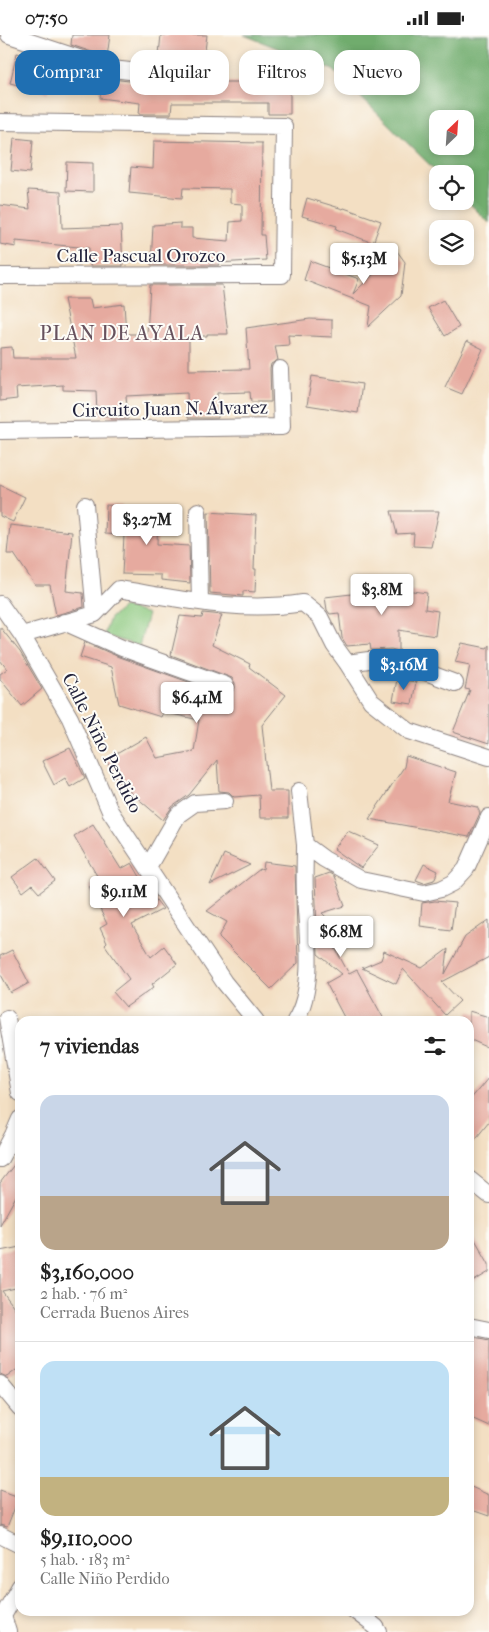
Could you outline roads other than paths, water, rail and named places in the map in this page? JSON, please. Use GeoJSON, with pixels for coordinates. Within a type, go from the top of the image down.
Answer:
{"type":"FeatureCollection","features":[{"type":"Feature","properties":{"kind":"street"},"geometry":{"type":"LineString","coordinates":[[9,35],[112,69],[130,71]]}},
{"type":"Feature","properties":{"kind":"street","name":"Calle Pascual Orozco"},"geometry":{"type":"LineString","coordinates":[[0,122],[284,126],[282,275],[0,276]]}},
{"type":"Feature","properties":{"kind":"street","name":"Circuito Juan N. Álvarez"},"geometry":{"type":"LineString","coordinates":[[0,431],[282,427],[280,369]]}},
{"type":"Feature","properties":{"kind":"street"},"geometry":{"type":"LineString","coordinates":[[85,505],[95,614]]}},
{"type":"Feature","properties":{"kind":"street"},"geometry":{"type":"LineString","coordinates":[[198,511],[200,602]]}},
{"type":"Feature","properties":{"kind":"street"},"geometry":{"type":"LineString","coordinates":[[22,635],[95,614],[119,589],[239,607],[302,603],[320,617],[334,645],[371,701],[408,731],[489,757]]}},
{"type":"Feature","properties":{"kind":"street","name":"Calle Niño Perdido"},"geometry":{"type":"LineString","coordinates":[[0,604],[22,635],[70,718],[110,811],[224,981],[252,1016]]}},
{"type":"Feature","properties":{"kind":"street"},"geometry":{"type":"LineString","coordinates":[[64,622],[122,648],[225,685]]}},
{"type":"Feature","properties":{"kind":"street"},"geometry":{"type":"LineString","coordinates":[[347,663],[391,659],[455,683]]}},
{"type":"Feature","properties":{"kind":"street"},"geometry":{"type":"LineString","coordinates":[[299,791],[305,845],[305,893],[309,965],[299,1016]]}},
{"type":"Feature","properties":{"kind":"street"},"geometry":{"type":"LineString","coordinates":[[148,867],[178,815],[195,803],[225,801]]}},
{"type":"Feature","properties":{"kind":"street"},"geometry":{"type":"LineString","coordinates":[[305,845],[324,859],[361,879],[424,893],[441,889],[453,883],[466,869],[489,817]]}},
{"type":"Feature","properties":{"kind":"street"},"geometry":{"type":"LineString","coordinates":[[9,1020],[15,1060]]}},
{"type":"Feature","properties":{"kind":"street"},"geometry":{"type":"LineString","coordinates":[[0,1159],[15,1132]]}},
{"type":"Feature","properties":{"kind":"street"},"geometry":{"type":"LineString","coordinates":[[474,1183],[489,1195]]}},
{"type":"Feature","properties":{"kind":"street"},"geometry":{"type":"LineString","coordinates":[[474,1327],[489,1330]]}},
{"type":"Feature","properties":{"kind":"street"},"geometry":{"type":"LineString","coordinates":[[0,1384],[15,1402]]}},
{"type":"Feature","properties":{"kind":"street"},"geometry":{"type":"LineString","coordinates":[[0,1535],[15,1542]]}},
{"type":"Feature","properties":{"kind":"street"},"geometry":{"type":"LineString","coordinates":[[8,1632],[2,1615],[15,1594]]}},
{"type":"Feature","properties":{"kind":"street"},"geometry":{"type":"LineString","coordinates":[[362,1616],[376,1627],[378,1632]]}},
{"type":"Feature","properties":{"kind":"district","name":"PLAN DE AYALA"},"geometry":{"type":"Point","coordinates":[122,333]}}]}
